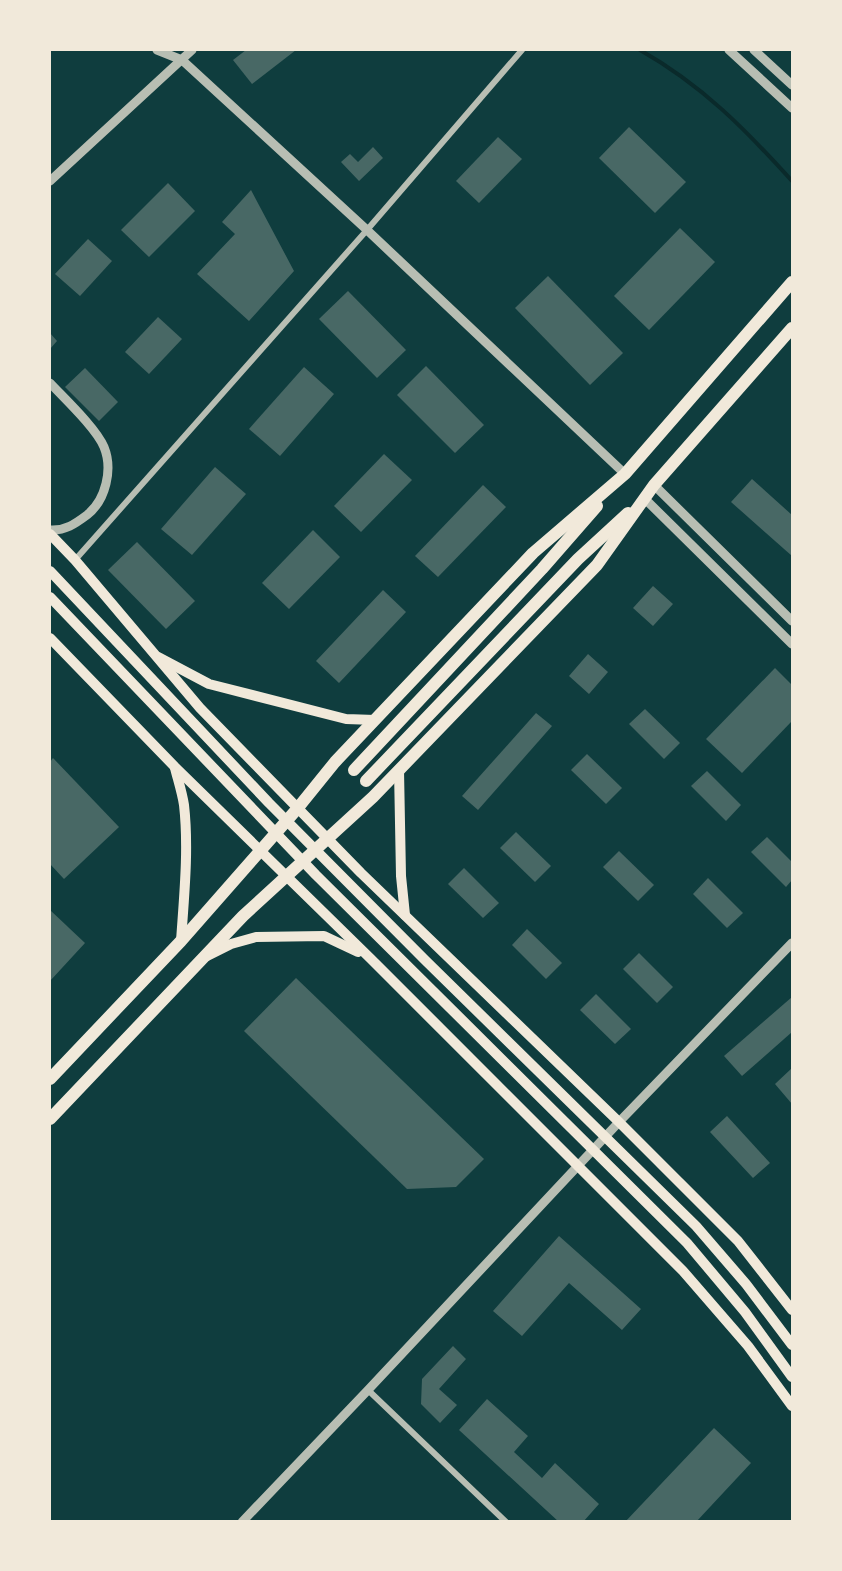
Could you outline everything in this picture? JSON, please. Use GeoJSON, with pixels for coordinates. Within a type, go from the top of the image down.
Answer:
{"type":"FeatureCollection","features":[{"type":"Feature","properties":{"kind":"main road"},"geometry":{"type":"LineString","coordinates":[[354,770],[542,569],[792,282]]}},
{"type":"Feature","properties":{"kind":"main road"},"geometry":{"type":"LineString","coordinates":[[50,1119],[243,916],[399,771],[597,565],[654,485],[792,328]]}},
{"type":"Feature","properties":{"kind":"main road"},"geometry":{"type":"LineString","coordinates":[[50,1079],[181,941],[261,851],[335,762],[533,553],[625,474]]}},
{"type":"Feature","properties":{"kind":"main road"},"geometry":{"type":"LineString","coordinates":[[366,781],[578,559],[644,498]]}},
{"type":"Feature","properties":{"kind":"main road"},"geometry":{"type":"LineString","coordinates":[[50,532],[200,708],[327,839],[619,1122],[738,1241],[792,1310]]}},
{"type":"Feature","properties":{"kind":"main road"},"geometry":{"type":"LineString","coordinates":[[50,571],[286,819],[425,960],[696,1226],[746,1284],[790,1341]]}},
{"type":"Feature","properties":{"kind":"main road"},"geometry":{"type":"LineString","coordinates":[[50,597],[316,875],[664,1220],[716,1276],[792,1377]]}},
{"type":"Feature","properties":{"kind":"main road"},"geometry":{"type":"LineString","coordinates":[[50,638],[175,767],[579,1165],[683,1271],[748,1346],[792,1406]]}},
{"type":"Feature","properties":{"kind":"main road"},"geometry":{"type":"LineString","coordinates":[[152,654],[209,684],[345,719],[375,720]]}},
{"type":"Feature","properties":{"kind":"main road"},"geometry":{"type":"LineString","coordinates":[[175,767],[185,823],[181,941]]}},
{"type":"Feature","properties":{"kind":"main road"},"geometry":{"type":"LineString","coordinates":[[399,771],[401,876],[405,915]]}},
{"type":"Feature","properties":{"kind":"main road"},"geometry":{"type":"LineString","coordinates":[[204,957],[231,944],[256,936],[324,936],[371,959]]}},
{"type":"Feature","properties":{"kind":"street"},"geometry":{"type":"LineString","coordinates":[[157,50],[182,60]]}},
{"type":"Feature","properties":{"kind":"street"},"geometry":{"type":"LineString","coordinates":[[170,50],[367,230],[625,474]]}},
{"type":"Feature","properties":{"kind":"street"},"geometry":{"type":"LineString","coordinates":[[50,181],[192,50]]}},
{"type":"Feature","properties":{"kind":"street"},"geometry":{"type":"LineString","coordinates":[[75,560],[367,230],[522,50]]}},
{"type":"Feature","properties":{"kind":"street"},"geometry":{"type":"LineString","coordinates":[[729,50],[792,108]]}},
{"type":"Feature","properties":{"kind":"street"},"geometry":{"type":"LineString","coordinates":[[754,50],[792,85]]}},
{"type":"Feature","properties":{"kind":"street"},"geometry":{"type":"LineString","coordinates":[[50,382],[84,419],[104,447],[108,476],[102,496],[94,510],[68,527],[50,532]]}},
{"type":"Feature","properties":{"kind":"street"},"geometry":{"type":"LineString","coordinates":[[654,485],[792,621]]}},
{"type":"Feature","properties":{"kind":"street"},"geometry":{"type":"LineString","coordinates":[[644,498],[792,644]]}},
{"type":"Feature","properties":{"kind":"street"},"geometry":{"type":"LineString","coordinates":[[242,1521],[619,1122],[792,943]]}},
{"type":"Feature","properties":{"kind":"street"},"geometry":{"type":"LineString","coordinates":[[368,1390],[506,1521]]}},
{"type":"Feature","properties":{"kind":"building"},"geometry":{"type":"Polygon","coordinates":[[[246,50],[296,50],[252,84],[233,60],[246,50]]]}},
{"type":"Feature","properties":{"kind":"building"},"geometry":{"type":"Polygon","coordinates":[[[629,127],[686,182],[655,213],[599,158],[629,127]]]}},
{"type":"Feature","properties":{"kind":"building"},"geometry":{"type":"Polygon","coordinates":[[[498,137],[522,159],[479,203],[456,181],[498,137]]]}},
{"type":"Feature","properties":{"kind":"building"},"geometry":{"type":"Polygon","coordinates":[[[373,147],[383,158],[359,181],[341,162],[350,154],[358,162],[373,147]]]}},
{"type":"Feature","properties":{"kind":"building"},"geometry":{"type":"Polygon","coordinates":[[[168,183],[195,211],[149,257],[121,230],[168,183]]]}},
{"type":"Feature","properties":{"kind":"building"},"geometry":{"type":"Polygon","coordinates":[[[251,190],[294,271],[249,321],[197,274],[235,234],[222,222],[251,190]]]}},
{"type":"Feature","properties":{"kind":"building"},"geometry":{"type":"Polygon","coordinates":[[[680,228],[715,262],[649,330],[614,296],[680,228]]]}},
{"type":"Feature","properties":{"kind":"building"},"geometry":{"type":"Polygon","coordinates":[[[88,239],[112,261],[80,296],[55,274],[88,239]]]}},
{"type":"Feature","properties":{"kind":"building"},"geometry":{"type":"Polygon","coordinates":[[[548,276],[623,353],[590,385],[515,308],[548,276]]]}},
{"type":"Feature","properties":{"kind":"building"},"geometry":{"type":"Polygon","coordinates":[[[348,291],[406,350],[377,378],[319,319],[348,291]]]}},
{"type":"Feature","properties":{"kind":"building"},"geometry":{"type":"Polygon","coordinates":[[[158,317],[182,339],[149,374],[125,352],[158,317]]]}},
{"type":"Feature","properties":{"kind":"building"},"geometry":{"type":"Polygon","coordinates":[[[50,333],[57,341],[50,349],[50,333]]]}},
{"type":"Feature","properties":{"kind":"building"},"geometry":{"type":"Polygon","coordinates":[[[426,366],[484,425],[455,453],[397,395],[426,366]]]}},
{"type":"Feature","properties":{"kind":"building"},"geometry":{"type":"Polygon","coordinates":[[[304,367],[334,394],[280,456],[249,429],[304,367]]]}},
{"type":"Feature","properties":{"kind":"building"},"geometry":{"type":"Polygon","coordinates":[[[85,368],[118,402],[99,421],[65,387],[85,368]]]}},
{"type":"Feature","properties":{"kind":"building"},"geometry":{"type":"Polygon","coordinates":[[[384,454],[412,480],[361,532],[334,506],[384,454]]]}},
{"type":"Feature","properties":{"kind":"building"},"geometry":{"type":"Polygon","coordinates":[[[215,467],[246,494],[192,555],[161,529],[215,467]]]}},
{"type":"Feature","properties":{"kind":"building"},"geometry":{"type":"Polygon","coordinates":[[[752,479],[792,515],[792,556],[731,502],[752,479]]]}},
{"type":"Feature","properties":{"kind":"building"},"geometry":{"type":"Polygon","coordinates":[[[483,485],[506,507],[438,577],[415,556],[483,485]]]}},
{"type":"Feature","properties":{"kind":"building"},"geometry":{"type":"Polygon","coordinates":[[[313,530],[340,557],[289,609],[262,583],[313,530]]]}},
{"type":"Feature","properties":{"kind":"building"},"geometry":{"type":"Polygon","coordinates":[[[137,542],[195,601],[166,629],[108,570],[137,542]]]}},
{"type":"Feature","properties":{"kind":"building"},"geometry":{"type":"Polygon","coordinates":[[[653,586],[673,604],[653,626],[633,608],[653,586]]]}},
{"type":"Feature","properties":{"kind":"building"},"geometry":{"type":"Polygon","coordinates":[[[383,590],[406,612],[339,683],[316,661],[383,590]]]}},
{"type":"Feature","properties":{"kind":"building"},"geometry":{"type":"Polygon","coordinates":[[[588,654],[608,672],[589,694],[569,676],[588,654]]]}},
{"type":"Feature","properties":{"kind":"building"},"geometry":{"type":"Polygon","coordinates":[[[775,668],[792,685],[792,721],[742,773],[706,739],[775,668]]]}},
{"type":"Feature","properties":{"kind":"building"},"geometry":{"type":"Polygon","coordinates":[[[645,709],[680,743],[664,759],[629,724],[645,709]]]}},
{"type":"Feature","properties":{"kind":"building"},"geometry":{"type":"Polygon","coordinates":[[[536,713],[552,726],[478,810],[462,796],[536,713]]]}},
{"type":"Feature","properties":{"kind":"building"},"geometry":{"type":"Polygon","coordinates":[[[587,754],[622,788],[606,804],[571,770],[587,754]]]}},
{"type":"Feature","properties":{"kind":"building"},"geometry":{"type":"Polygon","coordinates":[[[53,758],[119,827],[64,879],[50,864],[50,762],[53,758]]]}},
{"type":"Feature","properties":{"kind":"building"},"geometry":{"type":"Polygon","coordinates":[[[707,771],[741,805],[726,821],[691,786],[707,771]]]}},
{"type":"Feature","properties":{"kind":"building"},"geometry":{"type":"Polygon","coordinates":[[[516,832],[551,866],[535,882],[500,848],[516,832]]]}},
{"type":"Feature","properties":{"kind":"building"},"geometry":{"type":"Polygon","coordinates":[[[767,837],[792,862],[792,880],[786,887],[751,852],[767,837]]]}},
{"type":"Feature","properties":{"kind":"building"},"geometry":{"type":"Polygon","coordinates":[[[619,851],[654,885],[638,901],[603,867],[619,851]]]}},
{"type":"Feature","properties":{"kind":"building"},"geometry":{"type":"Polygon","coordinates":[[[464,868],[499,903],[483,918],[448,884],[464,868]]]}},
{"type":"Feature","properties":{"kind":"building"},"geometry":{"type":"Polygon","coordinates":[[[708,878],[743,913],[727,928],[693,894],[708,878]]]}},
{"type":"Feature","properties":{"kind":"building"},"geometry":{"type":"Polygon","coordinates":[[[50,910],[85,943],[50,981],[50,910]]]}},
{"type":"Feature","properties":{"kind":"building"},"geometry":{"type":"Polygon","coordinates":[[[527,929],[562,963],[546,979],[512,945],[527,929]]]}},
{"type":"Feature","properties":{"kind":"building"},"geometry":{"type":"Polygon","coordinates":[[[639,953],[673,987],[657,1003],[623,969],[639,953]]]}},
{"type":"Feature","properties":{"kind":"building"},"geometry":{"type":"Polygon","coordinates":[[[296,978],[484,1159],[456,1187],[407,1189],[244,1031],[296,978]]]}},
{"type":"Feature","properties":{"kind":"building"},"geometry":{"type":"Polygon","coordinates":[[[596,994],[631,1029],[615,1044],[580,1010],[596,994]]]}},
{"type":"Feature","properties":{"kind":"building"},"geometry":{"type":"Polygon","coordinates":[[[792,997],[792,1032],[742,1076],[724,1056],[792,997]]]}},
{"type":"Feature","properties":{"kind":"building"},"geometry":{"type":"Polygon","coordinates":[[[792,1068],[792,1104],[775,1084],[792,1068]]]}},
{"type":"Feature","properties":{"kind":"building"},"geometry":{"type":"Polygon","coordinates":[[[727,1116],[770,1163],[753,1178],[710,1132],[727,1116]]]}},
{"type":"Feature","properties":{"kind":"building"},"geometry":{"type":"Polygon","coordinates":[[[559,1236],[641,1309],[622,1330],[569,1283],[522,1336],[493,1311],[559,1236]]]}},
{"type":"Feature","properties":{"kind":"building"},"geometry":{"type":"Polygon","coordinates":[[[453,1346],[466,1359],[439,1389],[457,1405],[440,1423],[421,1404],[422,1379],[453,1346]]]}},
{"type":"Feature","properties":{"kind":"building"},"geometry":{"type":"Polygon","coordinates":[[[487,1399],[528,1436],[514,1452],[542,1478],[555,1463],[599,1504],[583,1522],[559,1522],[459,1430],[487,1399]]]}},
{"type":"Feature","properties":{"kind":"building"},"geometry":{"type":"Polygon","coordinates":[[[714,1428],[751,1463],[696,1522],[625,1522],[714,1428]]]}},
{"type":"Feature","properties":{"kind":"waterway"},"geometry":{"type":"LineString","coordinates":[[640,50],[683,78],[722,109],[792,181]]}}]}
